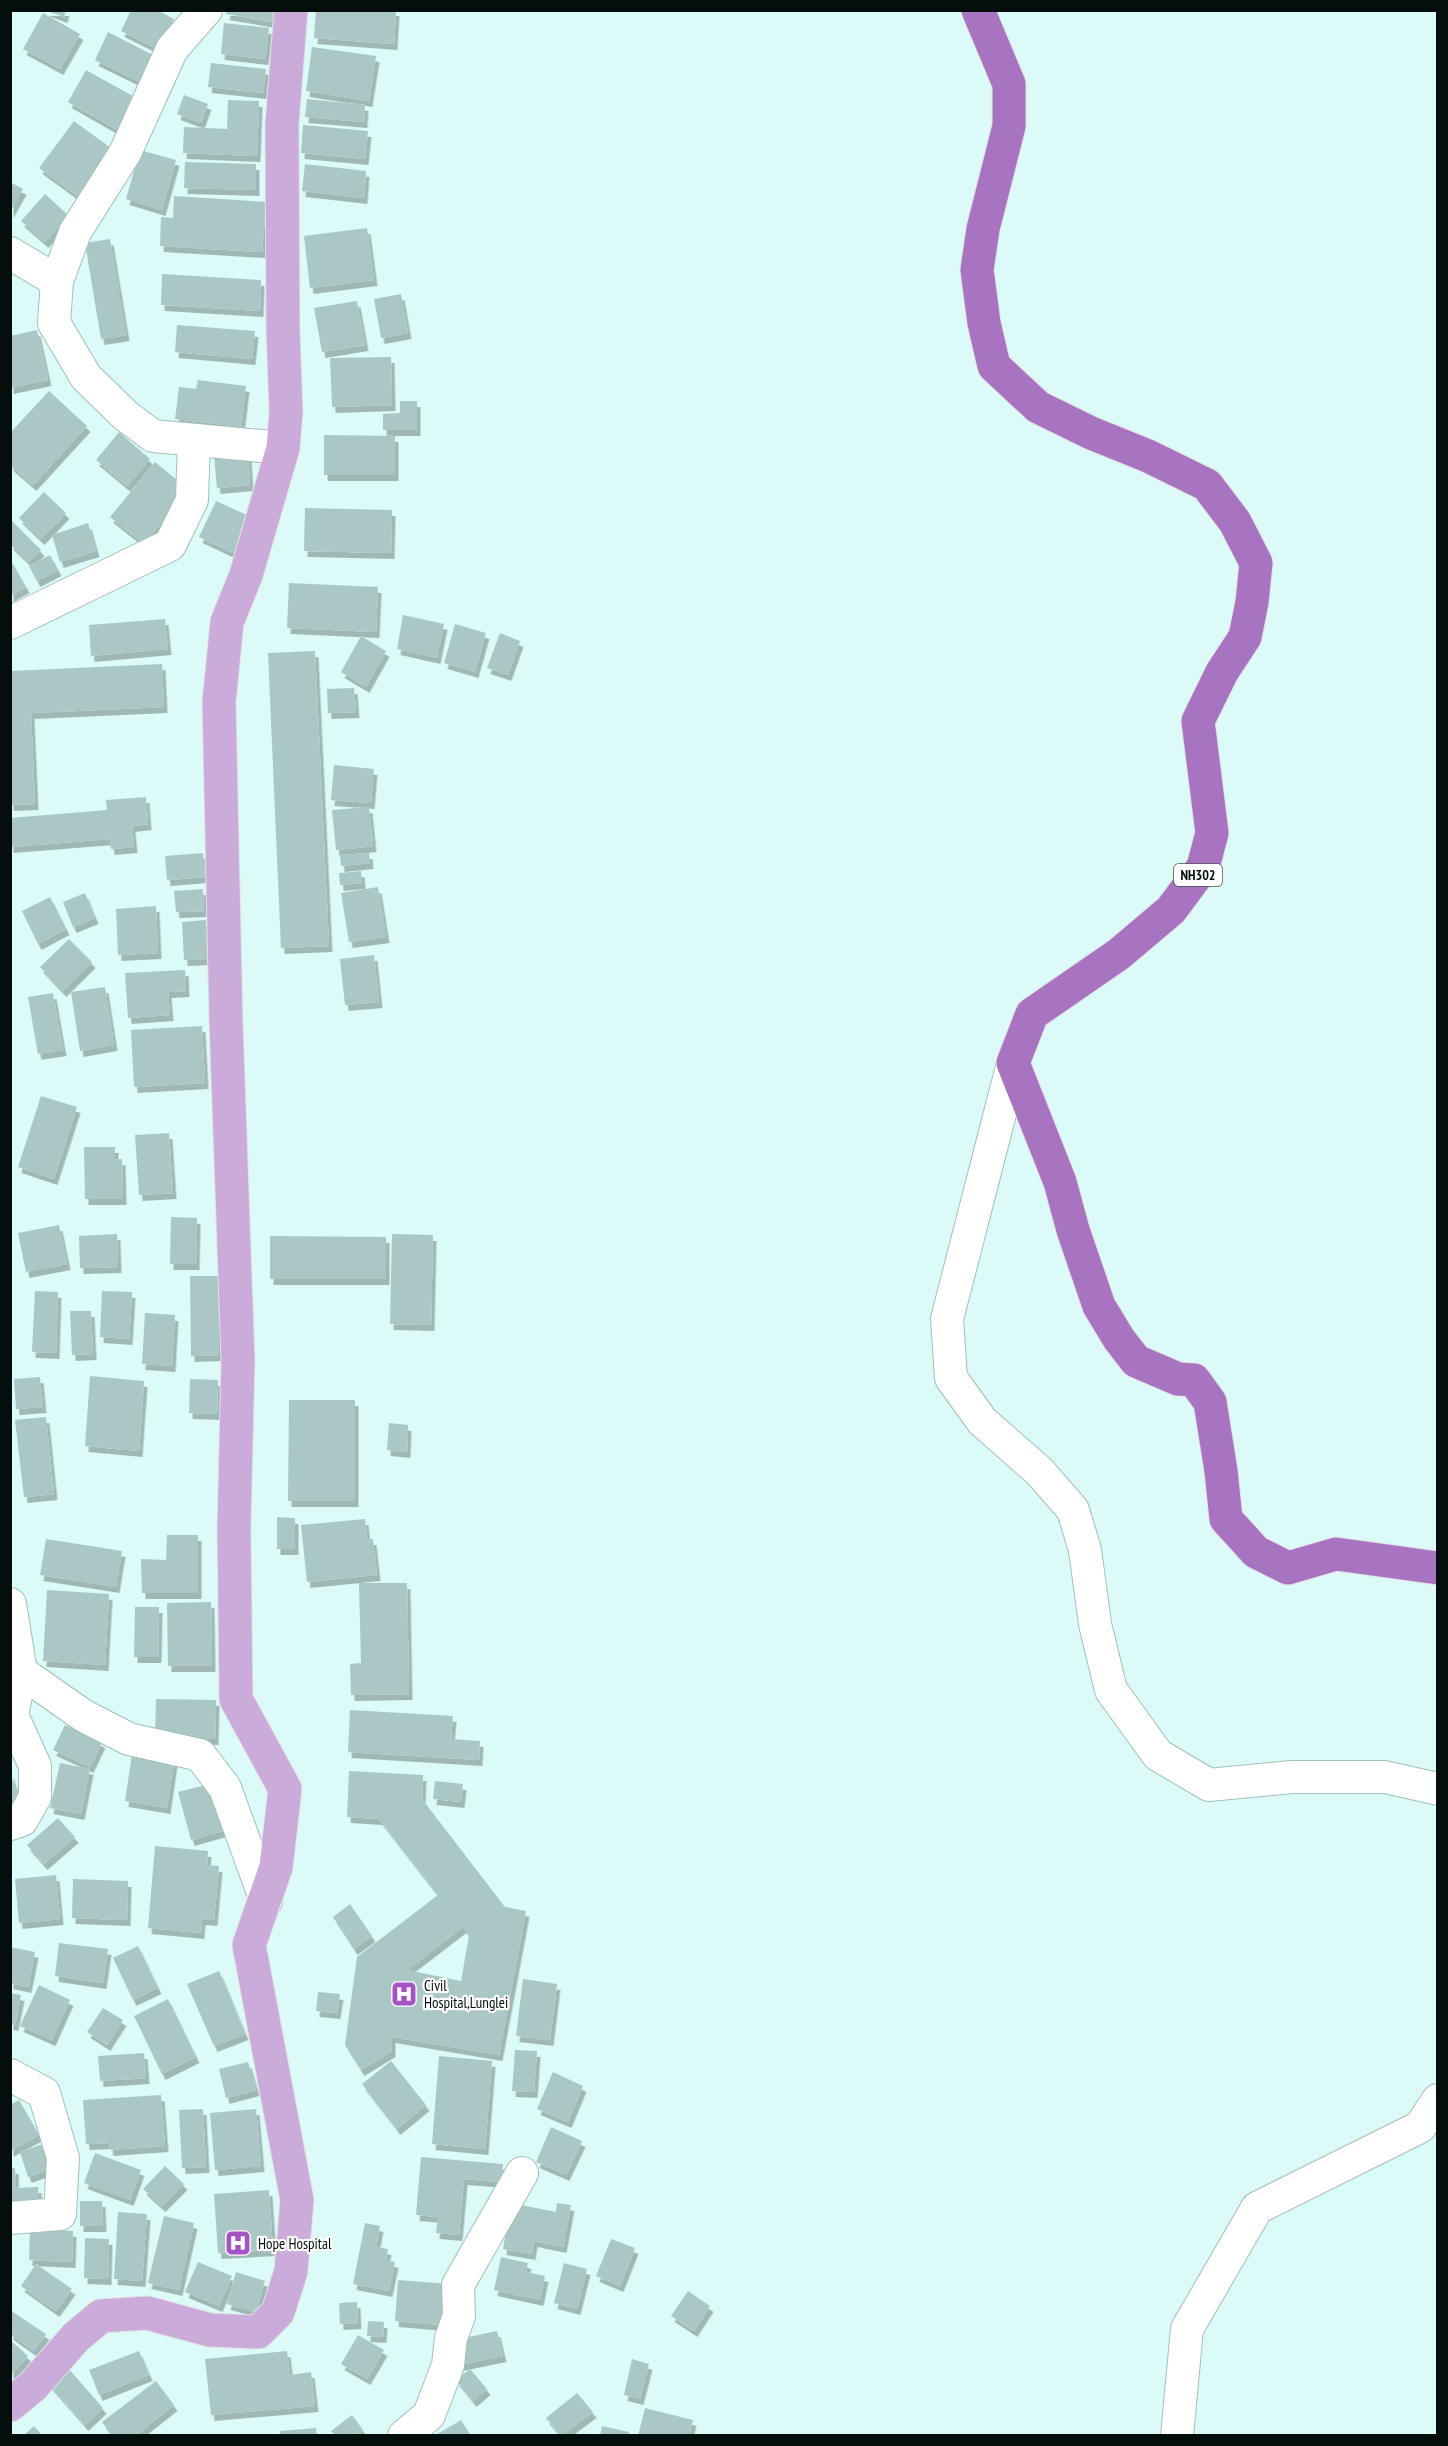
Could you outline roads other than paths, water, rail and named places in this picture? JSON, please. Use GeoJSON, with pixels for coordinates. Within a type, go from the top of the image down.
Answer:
{"type":"FeatureCollection","features":[{"type":"Feature","properties":{"kind":"highway","name":"NH302"},"geometry":{"type":"LineString","coordinates":[[978,10],[1009,84],[1009,126],[983,229],[977,270],[984,323],[994,366],[1038,407],[1207,485],[1235,522],[1256,562],[1252,602],[1245,637],[1222,672],[1198,721],[1212,833],[1203,867],[1171,910],[1119,954],[1032,1014],[1013,1063]]}},
{"type":"Feature","properties":{"kind":"highway"},"geometry":{"type":"LineString","coordinates":[[1013,1063],[1060,1182],[1073,1230],[1099,1306],[1119,1339],[1136,1361],[1178,1380],[1194,1380],[1210,1402],[1226,1519],[1256,1552],[1288,1568],[1336,1554],[1437,1568]]}},
{"type":"Feature","properties":{"kind":"main road"},"geometry":{"type":"LineString","coordinates":[[10,2405],[33,2386],[76,2337],[101,2316],[147,2313],[210,2330],[258,2332],[278,2312],[291,2271],[297,2200],[249,1945],[276,1867],[285,1789],[237,1699],[234,1528],[238,1360],[226,1022],[219,702],[227,622],[246,575],[283,448],[286,412],[283,330],[282,124],[291,10]]}},
{"type":"Feature","properties":{"kind":"street"},"geometry":{"type":"LineString","coordinates":[[206,10],[172,49],[125,153],[75,232],[57,281],[54,322],[86,377],[125,415],[153,436],[283,448]]}},
{"type":"Feature","properties":{"kind":"street"},"geometry":{"type":"LineString","coordinates":[[10,253],[57,281]]}},
{"type":"Feature","properties":{"kind":"street"},"geometry":{"type":"LineString","coordinates":[[10,623],[170,545],[192,500],[194,441]]}},
{"type":"Feature","properties":{"kind":"street"},"geometry":{"type":"LineString","coordinates":[[1013,1063],[948,1318],[951,1378],[982,1421],[1040,1472],[1072,1510],[1085,1550],[1095,1624],[1111,1690],[1158,1755],[1209,1785],[1292,1777],[1385,1777],[1437,1789]]}},
{"type":"Feature","properties":{"kind":"street"},"geometry":{"type":"LineString","coordinates":[[10,1604],[21,1672],[12,1715],[35,1766],[35,1797],[22,1820],[10,1824]]}},
{"type":"Feature","properties":{"kind":"street"},"geometry":{"type":"LineString","coordinates":[[21,1672],[84,1716],[129,1739],[200,1755],[225,1788],[266,1901]]}},
{"type":"Feature","properties":{"kind":"street"},"geometry":{"type":"LineString","coordinates":[[10,2075],[44,2093],[63,2158],[60,2214],[10,2218]]}},
{"type":"Feature","properties":{"kind":"street"},"geometry":{"type":"LineString","coordinates":[[1177,2436],[1187,2329],[1257,2208],[1420,2127],[1437,2100]]}},
{"type":"Feature","properties":{"kind":"street"},"geometry":{"type":"LineString","coordinates":[[404,2436],[429,2415],[448,2365],[451,2338],[459,2316],[458,2285],[522,2173]]}},
{"type":"Feature","properties":{"kind":"place","name":"Civil Hospital,Lunglei"},"geometry":{"type":"Point","coordinates":[404,1994]}},
{"type":"Feature","properties":{"kind":"place","name":"Hope Hospital"},"geometry":{"type":"Point","coordinates":[238,2243]}}]}
